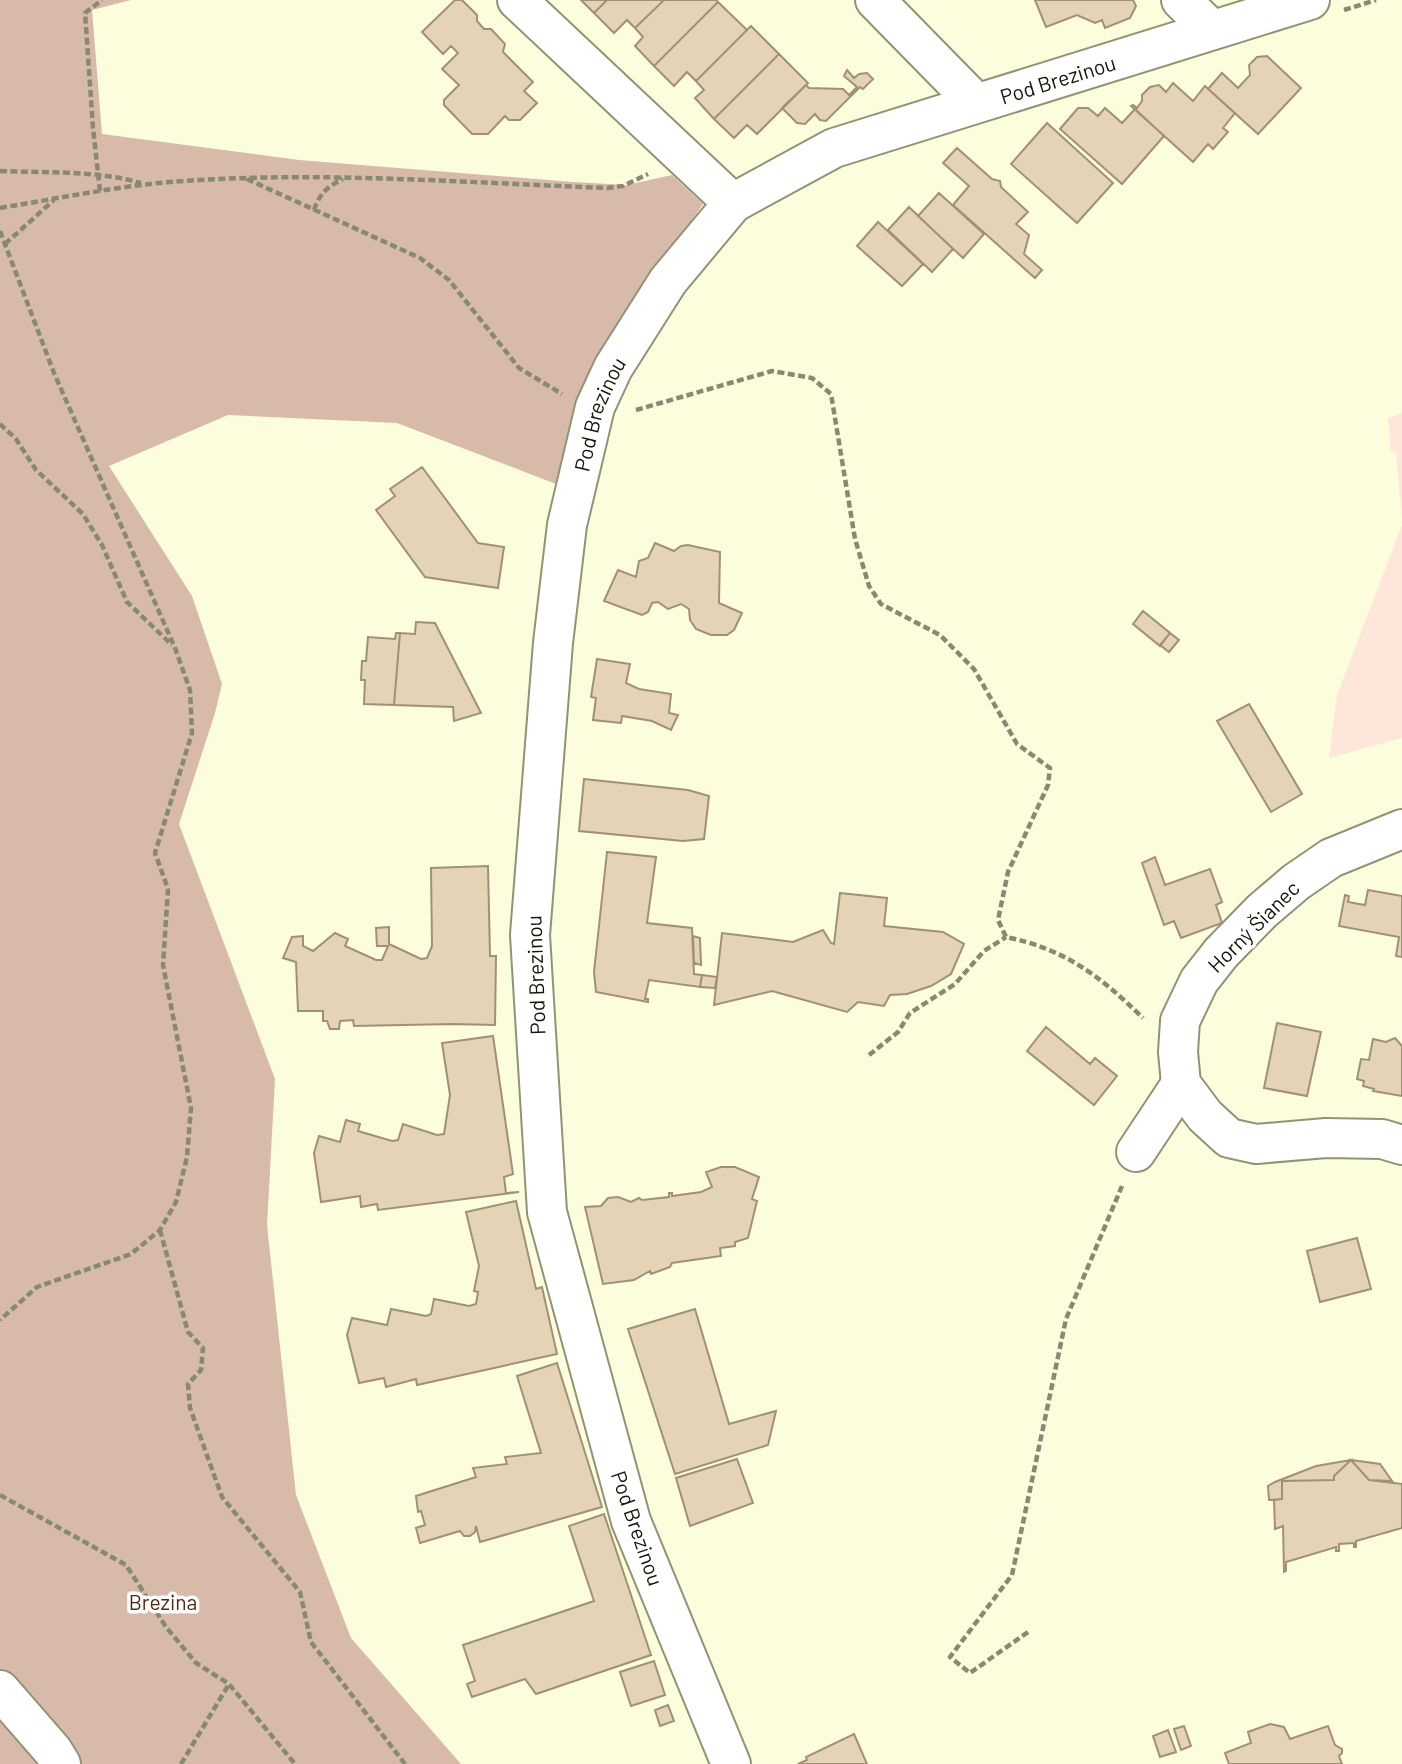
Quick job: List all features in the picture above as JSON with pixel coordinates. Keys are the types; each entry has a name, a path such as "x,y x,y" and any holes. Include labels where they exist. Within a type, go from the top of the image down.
{"street":[{"path":"517,0 733,203"},
{"path":"875,0 976,103"},
{"path":"1181,0 1212,30"},
{"name":"Pod Brezinou","path":"731,1764 631,1521 547,1212 530,935 553,643 581,402 613,368 668,281 733,203 834,148 1310,0"},
{"name":"Horný Šianec","path":"1181,1084 1178,1052 1180,1021 1199,981 1221,953 1262,911 1296,882 1331,858 1402,830"},
{"path":"1136,1153 1181,1084 1205,1116 1229,1138 1256,1144 1326,1138 1382,1139 1402,1145"},
{"path":"0,1690 61,1764"}],"path":[{"path":"100,191 85,13 102,0"},
{"path":"0,208 146,184 201,179 344,178 607,188 623,186 657,168"},
{"path":"0,171 98,174 146,184"},
{"path":"314,210 320,195 328,186 344,178"},
{"path":"247,179 420,258 449,280 519,368 581,402 617,416 772,371 812,378 831,394 855,539 869,586 881,604 940,635 974,669 1017,744 1050,768 1048,785 1008,872 998,920 1006,937"},
{"path":"5,244 55,199"},
{"path":"0,231 54,373 175,648 190,690 192,733 155,853 168,889 163,965 191,1108 187,1157 176,1202 160,1230 131,1254 37,1287 0,1320"},
{"path":"0,424 16,439 36,470 83,514 102,545 127,602 175,648"},
{"path":"869,1055 898,1032 910,1013 955,984 984,951 1006,937 1067,957 1111,987"},
{"path":"1028,1632 970,1673 950,1657 1012,1575 1066,1319 1136,1153"},
{"path":"160,1230 188,1332 203,1348 201,1370 188,1384 190,1408 222,1497 300,1592 311,1642 405,1764"},
{"path":"0,1495 126,1565 166,1627 196,1663 229,1684 295,1764"},
{"path":"181,1764 229,1684"}],"shaded area":[{"path":"1402,413 1402,516 1396,452 1391,451 1388,418"},
{"path":"1402,525 1402,738 1329,758 1337,695"}],"green space":[{"name":"Brezina","path":"0,0 131,0 92,10 102,134 299,160 573,182 627,185 672,175 703,204 611,338 573,414 556,484 397,423 228,415 109,466 192,596 222,684 179,824 275,1079 267,1225 296,1495 351,1638 461,1764 0,1764"}],"building":[{"path":"455,0 462,0 477,15 477,21 484,29 491,29 505,44 503,52 533,82 524,91 537,103 520,120 509,120 505,116 488,134 472,134 444,105 444,100 459,85 442,69 458,53 451,46 443,54 422,32"},
{"path":"581,0 607,0 594,13"},
{"path":"607,0 664,0 635,28 627,20 614,33 594,13"},
{"path":"664,0 718,2 654,66 635,46 643,37 635,28"},
{"path":"1035,0 1133,0 1136,6 1130,18 1105,28 1102,20 1095,23 1077,15 1046,27"},
{"path":"718,2 747,30 696,81 687,72 674,86 654,66"},
{"path":"751,26 779,54 714,119 695,98 704,90 696,81"},
{"path":"779,54 808,83 757,134 747,125 734,138 714,119"},
{"path":"1267,56 1301,88 1258,134 1208,89 1222,73 1238,88 1250,75 1249,65 1257,57"},
{"path":"847,70 854,78 867,73 873,79 863,89 860,87 826,121 820,120 815,114 805,124 797,123 782,108 806,85 809,88 843,89 849,95 857,87 844,76"},
{"path":"1173,83 1193,101 1205,86 1235,113 1223,128 1228,132 1213,149 1208,144 1193,162 1131,106 1137,108 1142,101 1142,95 1150,87 1159,85 1166,92"},
{"path":"1078,108 1088,108 1098,116 1105,108 1122,123 1135,109 1164,136 1122,184 1060,129"},
{"path":"1047,123 1113,183 1077,223 1011,164"},
{"path":"957,148 992,179 1000,181 1001,187 1028,212 1016,224 1029,235 1024,254 1042,270 1035,278 953,205 969,186 943,163"},
{"path":"939,193 984,234 963,258 918,216"},
{"path":"909,207 953,249 932,272 888,230"},
{"path":"878,222 923,264 902,286 857,246"},
{"path":"422,467 478,543 504,547 498,588 425,577 376,510 395,496 390,489"},
{"path":"655,543 674,551 688,545 720,552 719,603 742,613 734,630 727,635 711,635 696,629 690,620 689,609 681,604 668,609 658,602 652,603 648,612 642,615 604,601 618,570 636,577 639,561 648,558"},
{"path":"1143,611 1170,633 1160,646 1133,624"},
{"path":"416,622 435,623 481,713 454,721 453,707 394,705 400,633 415,634"},
{"path":"396,633 400,633 394,705 364,704 365,680 361,680 362,661 366,661 368,637 395,639"},
{"path":"1170,633 1179,640 1169,652 1160,645"},
{"path":"597,659 630,664 626,683 639,689 671,694 669,713 678,715 671,730 652,721 622,716 621,723 593,720 596,698 591,697"},
{"path":"1249,704 1302,794 1271,812 1217,721"},
{"path":"584,779 688,790 709,796 704,839 683,841 579,831"},
{"path":"607,852 656,857 647,923 692,928 694,974 702,975 700,987 649,980 645,999 648,999 648,1002 596,992 594,972"},
{"path":"1155,857 1165,885 1210,869 1222,902 1216,905 1222,923 1181,938 1174,921 1164,925 1142,863"},
{"path":"488,866 490,956 496,956 495,1025 354,1026 353,1020 340,1021 339,1029 330,1029 327,1021 323,1021 323,1011 298,1011 296,962 283,958 292,937 303,936 303,946 313,951 335,933 348,939 345,946 376,960 382,960 388,946 377,946 376,928 389,927 389,944 421,959 427,958 432,946 431,868"},
{"path":"1368,890 1402,896 1402,957 1396,956 1399,937 1339,926 1345,895 1349,896 1348,902 1365,905"},
{"path":"840,893 887,898 884,926 943,932 964,944 951,974 931,986 907,994 890,995 884,1006 858,1002 847,1012 772,991 714,1005 722,933 793,942 823,930 834,944"},
{"path":"693,936 700,938 701,965 694,963"},
{"path":"702,975 717,977 715,988 700,987"},
{"path":"1277,1023 1321,1032 1307,1096 1264,1088"},
{"path":"1046,1027 1090,1064 1095,1058 1117,1076 1094,1105 1027,1051"},
{"path":"493,1036 513,1174 504,1177 506,1193 519,1192 378,1210 377,1204 361,1207 360,1196 321,1202 314,1153 319,1136 340,1142 346,1120 360,1124 358,1131 392,1141 398,1140 403,1124 437,1135 444,1134 450,1095 442,1043"},
{"path":"1395,1038 1402,1046 1402,1096 1373,1091 1374,1089 1363,1086 1364,1081 1357,1079 1361,1059 1369,1060 1373,1039 1386,1042"},
{"path":"721,1167 735,1167 759,1177 752,1199 757,1201 748,1238 735,1242 735,1246 720,1248 721,1256 672,1263 670,1267 651,1274 650,1271 634,1280 603,1284 585,1207 601,1206 608,1198 618,1197 631,1202 639,1198 669,1197 669,1193 672,1193 672,1196 701,1192 712,1187 706,1172"},
{"path":"516,1201 536,1289 542,1287 557,1354 417,1385 416,1379 386,1387 384,1378 359,1383 347,1335 352,1318 387,1325 391,1309 426,1316 431,1314 434,1299 469,1306 476,1304 478,1292 474,1291 479,1266 466,1212"},
{"path":"1357,1238 1371,1289 1320,1302 1307,1251"},
{"path":"695,1309 729,1424 776,1411 768,1445 675,1474 628,1329"},
{"path":"557,1363 602,1507 480,1542 476,1526 475,1532 470,1536 464,1536 460,1531 420,1543 416,1528 425,1525 421,1511 418,1512 416,1496 476,1477 473,1468 507,1464 505,1457 541,1453 517,1376"},
{"path":"737,1459 753,1503 690,1526 676,1478"},
{"path":"1351,1460 1334,1476 1334,1480 1282,1481 1282,1499 1269,1500 1268,1486 1275,1482 1316,1466"},
{"path":"1351,1460 1380,1464 1392,1481 1369,1480"},
{"path":"1351,1460 1369,1480 1402,1484 1402,1528 1356,1541 1356,1547 1354,1543 1339,1544 1339,1551 1336,1551 1336,1547 1286,1562 1284,1572 1283,1526 1275,1529 1274,1500 1282,1499 1282,1481 1334,1480 1334,1476"},
{"path":"604,1514 651,1655 536,1694 525,1679 472,1697 467,1684 475,1681 463,1645 594,1601 569,1526"},
{"path":"654,1661 665,1695 631,1706 620,1672"},
{"path":"668,1705 674,1721 660,1726 655,1710"},
{"path":"1270,1724 1284,1727 1290,1739 1328,1726 1335,1745 1342,1749 1339,1756 1342,1764 1229,1764 1225,1753 1251,1743 1248,1732"},
{"path":"1184,1726 1191,1746 1181,1750 1174,1729"},
{"path":"1168,1730 1176,1752 1160,1757 1153,1736"},
{"path":"854,1734 867,1764 798,1764 807,1760 806,1757"}]}
